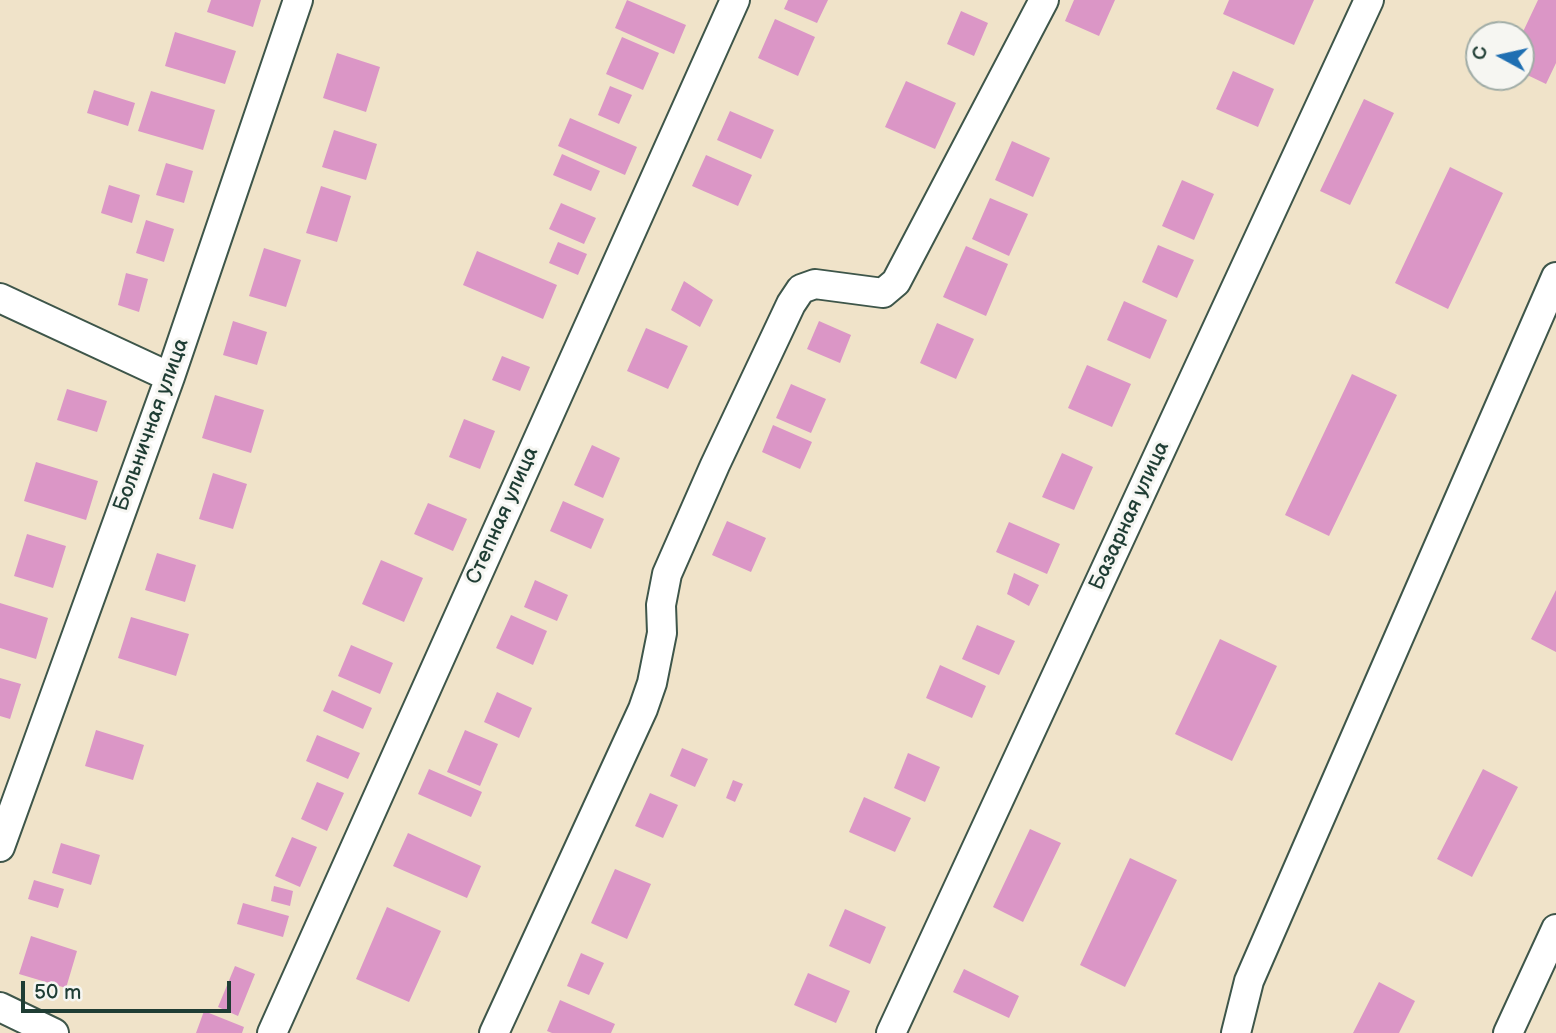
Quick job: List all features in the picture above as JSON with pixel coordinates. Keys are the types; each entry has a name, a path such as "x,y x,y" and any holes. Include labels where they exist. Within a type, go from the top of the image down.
{"street":[{"name":"Больничная улица","path":"0,847 170,377 298,0"},
{"name":"Степная улица","path":"272,1033 735,0"},
{"path":"494,1033 643,709 652,683 662,633 661,605 667,574 790,304 801,289 815,284 883,293 896,282 1044,0"},
{"name":"Базарная улица","path":"891,1033 1369,0"},
{"path":"1236,1033 1250,981 1556,276"},
{"path":"0,298 170,377"},
{"path":"1508,1033 1556,929"},
{"path":"0,1007 54,1033"}],"building":[{"path":"211,0 261,0 253,27 207,12"},
{"path":"627,0 686,25 674,54 615,28"},
{"path":"788,0 828,0 817,23 784,9"},
{"path":"1074,0 1115,0 1099,36 1065,21"},
{"path":"1229,0 1314,0 1294,45 1223,14"},
{"path":"1538,0 1556,0 1556,63 1546,84 1535,79 1535,21 1528,21"},
{"path":"961,11 988,23 974,56 947,44"},
{"path":"775,19 815,37 798,76 758,58"},
{"path":"175,32 236,51 225,84 165,66"},
{"path":"622,37 659,53 643,90 606,74"},
{"path":"337,53 380,67 366,112 323,98"},
{"path":"1233,71 1274,89 1258,127 1216,109"},
{"path":"906,81 956,103 935,149 885,127"},
{"path":"610,86 632,95 619,124 598,115"},
{"path":"94,90 135,103 128,126 87,113"},
{"path":"151,91 215,110 203,150 138,131"},
{"path":"1364,99 1394,113 1350,205 1320,191"},
{"path":"730,111 774,130 761,159 717,140"},
{"path":"570,118 637,147 625,175 558,146"},
{"path":"334,130 377,144 366,180 322,167"},
{"path":"1012,141 1050,158 1033,197 995,180"},
{"path":"562,154 600,171 591,191 553,175"},
{"path":"706,155 752,175 738,206 692,186"},
{"path":"166,163 193,171 184,203 156,195"},
{"path":"1450,167 1503,193 1448,309 1395,283"},
{"path":"1182,180 1214,194 1194,240 1162,226"},
{"path":"109,185 140,195 132,223 101,213"},
{"path":"321,186 351,196 337,242 306,233"},
{"path":"990,198 1028,214 1009,256 972,239"},
{"path":"561,203 596,218 584,244 549,229"},
{"path":"146,220 174,229 164,262 136,253"},
{"path":"558,242 587,254 578,275 549,263"},
{"path":"1158,245 1194,260 1177,298 1142,282"},
{"path":"966,246 1008,264 986,316 943,297"},
{"path":"264,248 301,260 286,307 249,296"},
{"path":"477,251 557,285 543,319 463,285"},
{"path":"126,273 148,279 139,312 118,305"},
{"path":"684,281 713,300 700,327 671,310"},
{"path":"1124,301 1167,320 1150,359 1107,340"},
{"path":"233,321 267,332 257,365 223,355"},
{"path":"819,321 851,335 840,363 807,349"},
{"path":"937,323 974,339 956,379 920,363"},
{"path":"646,328 688,346 668,389 627,371"},
{"path":"502,356 530,367 520,391 492,380"},
{"path":"1087,365 1131,384 1112,427 1068,408"},
{"path":"1352,374 1397,395 1329,536 1285,515"},
{"path":"791,384 826,399 811,433 776,418"},
{"path":"67,389 107,401 97,432 57,420"},
{"path":"215,395 264,410 251,453 202,438"},
{"path":"464,419 495,431 480,469 449,457"},
{"path":"773,425 812,442 800,469 762,452"},
{"path":"592,445 620,458 603,498 574,485"},
{"path":"1062,453 1093,467 1074,510 1042,497"},
{"path":"36,462 98,481 86,520 24,501"},
{"path":"213,473 247,484 233,529 199,519"},
{"path":"563,501 604,519 591,549 550,531"},
{"path":"428,503 467,519 453,551 414,534"},
{"path":"727,521 766,538 751,572 712,555"},
{"path":"1009,522 1060,544 1047,574 996,552"},
{"path":"27,534 66,546 53,588 14,576"},
{"path":"157,553 196,565 185,602 145,590"},
{"path":"381,560 423,578 404,622 362,604"},
{"path":"1014,573 1039,585 1029,606 1007,594"},
{"path":"535,580 568,595 557,621 524,607"},
{"path":"1556,590 1556,652 1531,639"},
{"path":"0,603 48,618 36,659 0,648"},
{"path":"511,615 547,631 533,665 496,648"},
{"path":"131,617 189,634 176,676 118,658"},
{"path":"977,625 1015,641 999,675 962,659"},
{"path":"1220,639 1277,666 1232,761 1175,734"},
{"path":"351,645 393,663 380,694 338,676"},
{"path":"940,665 986,686 972,718 926,698"},
{"path":"0,678 21,684 10,719 0,716"},
{"path":"332,690 372,708 363,729 323,711"},
{"path":"497,692 532,708 519,738 484,722"},
{"path":"96,730 144,745 133,780 85,766"},
{"path":"465,730 498,744 480,786 447,772"},
{"path":"317,735 360,753 348,779 306,761"},
{"path":"682,748 708,759 695,787 670,776"},
{"path":"908,753 940,767 925,802 894,788"},
{"path":"429,769 482,792 471,817 418,794"},
{"path":"1483,769 1518,787 1472,877 1437,859"},
{"path":"733,780 743,784 735,802 726,798"},
{"path":"317,782 344,793 327,831 301,819"},
{"path":"650,793 678,805 663,838 635,826"},
{"path":"864,797 911,818 895,852 849,832"},
{"path":"1030,829 1061,843 1023,922 993,907"},
{"path":"408,833 481,866 467,898 393,866"},
{"path":"292,837 317,847 300,887 275,876"},
{"path":"61,843 100,855 91,885 52,873"},
{"path":"1130,858 1177,880 1125,987 1080,965"},
{"path":"615,869 651,884 627,939 591,923"},
{"path":"34,880 64,889 58,908 28,899"},
{"path":"274,886 293,891 290,906 271,901"},
{"path":"243,903 289,916 283,937 237,924"},
{"path":"387,907 441,931 409,1002 356,979"},
{"path":"845,909 886,927 870,964 829,946"},
{"path":"31,936 77,951 66,988 19,974"},
{"path":"581,953 604,963 589,995 567,986"},
{"path":"235,966 255,974 238,1016 218,1007"},
{"path":"964,969 1019,996 1009,1018 953,992"},
{"path":"808,973 850,991 836,1023 794,1005"},
{"path":"1379,982 1415,1001 1399,1033 1353,1033"},
{"path":"560,1000 615,1024 611,1033 547,1031"},
{"path":"204,1011 244,1027 242,1033 196,1033"}]}
